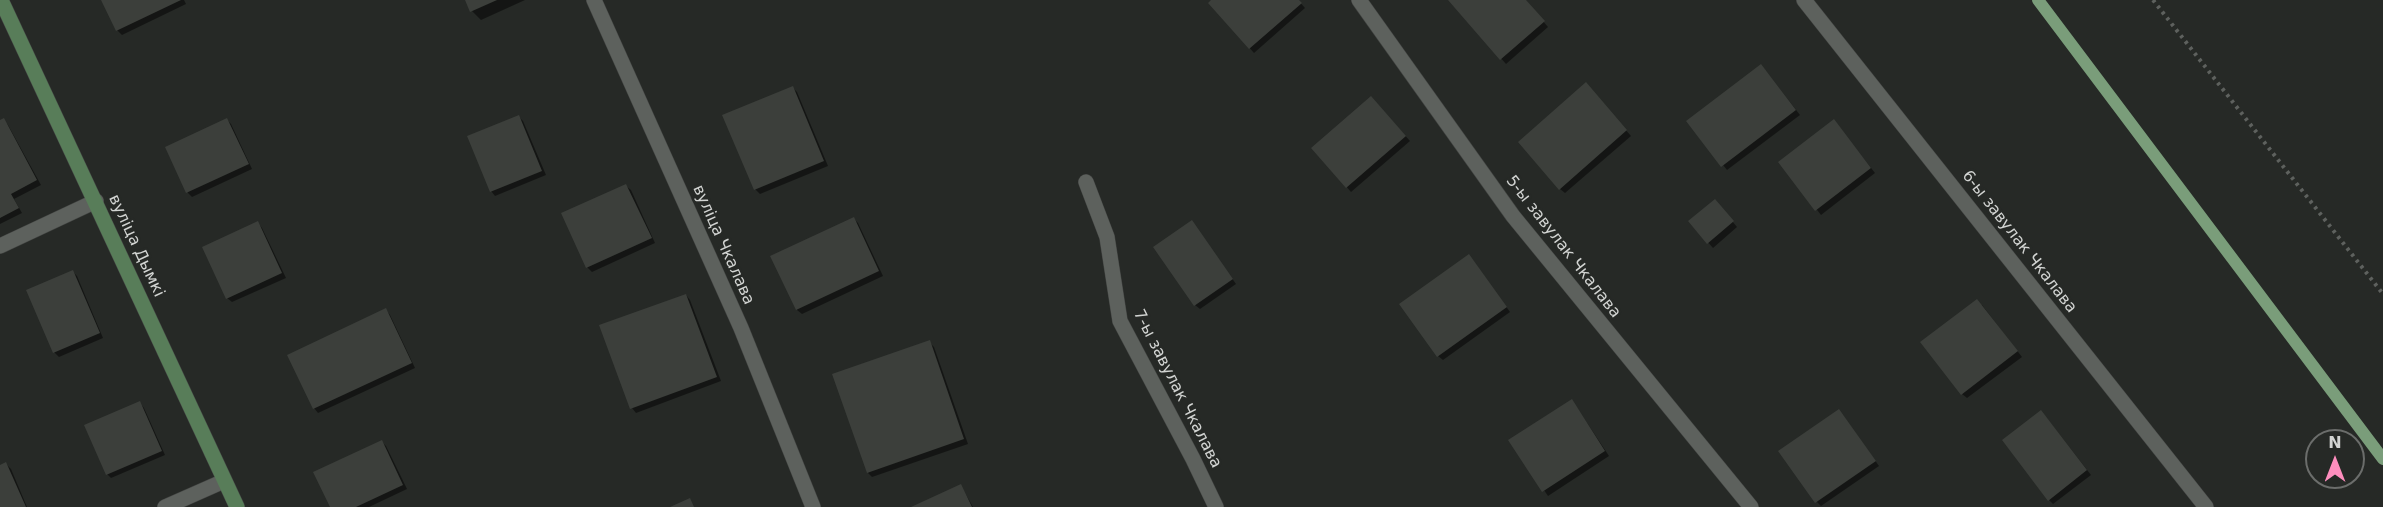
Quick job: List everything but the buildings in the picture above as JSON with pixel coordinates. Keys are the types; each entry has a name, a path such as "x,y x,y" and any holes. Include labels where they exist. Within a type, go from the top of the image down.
{"street":[{"name":"вуліца Дымкі","path":"1,0 237,507"},
{"name":"вуліца Чкалава","path":"594,0 741,328 813,507"},
{"name":"5-ы завулак Чкалава","path":"1359,0 1513,216 1751,507"},
{"name":"6-ы завулак Чкалава","path":"1804,0 2206,507"},
{"name":"7-ы завулак Чкалава","path":"1086,182 1107,237 1120,321 1216,507"},
{"path":"0,246 96,201"},
{"path":"165,507 224,481"}],"path":[{"path":"2153,0 2383,294"}],"waterway":[{"path":"2038,0 2383,459"}]}
